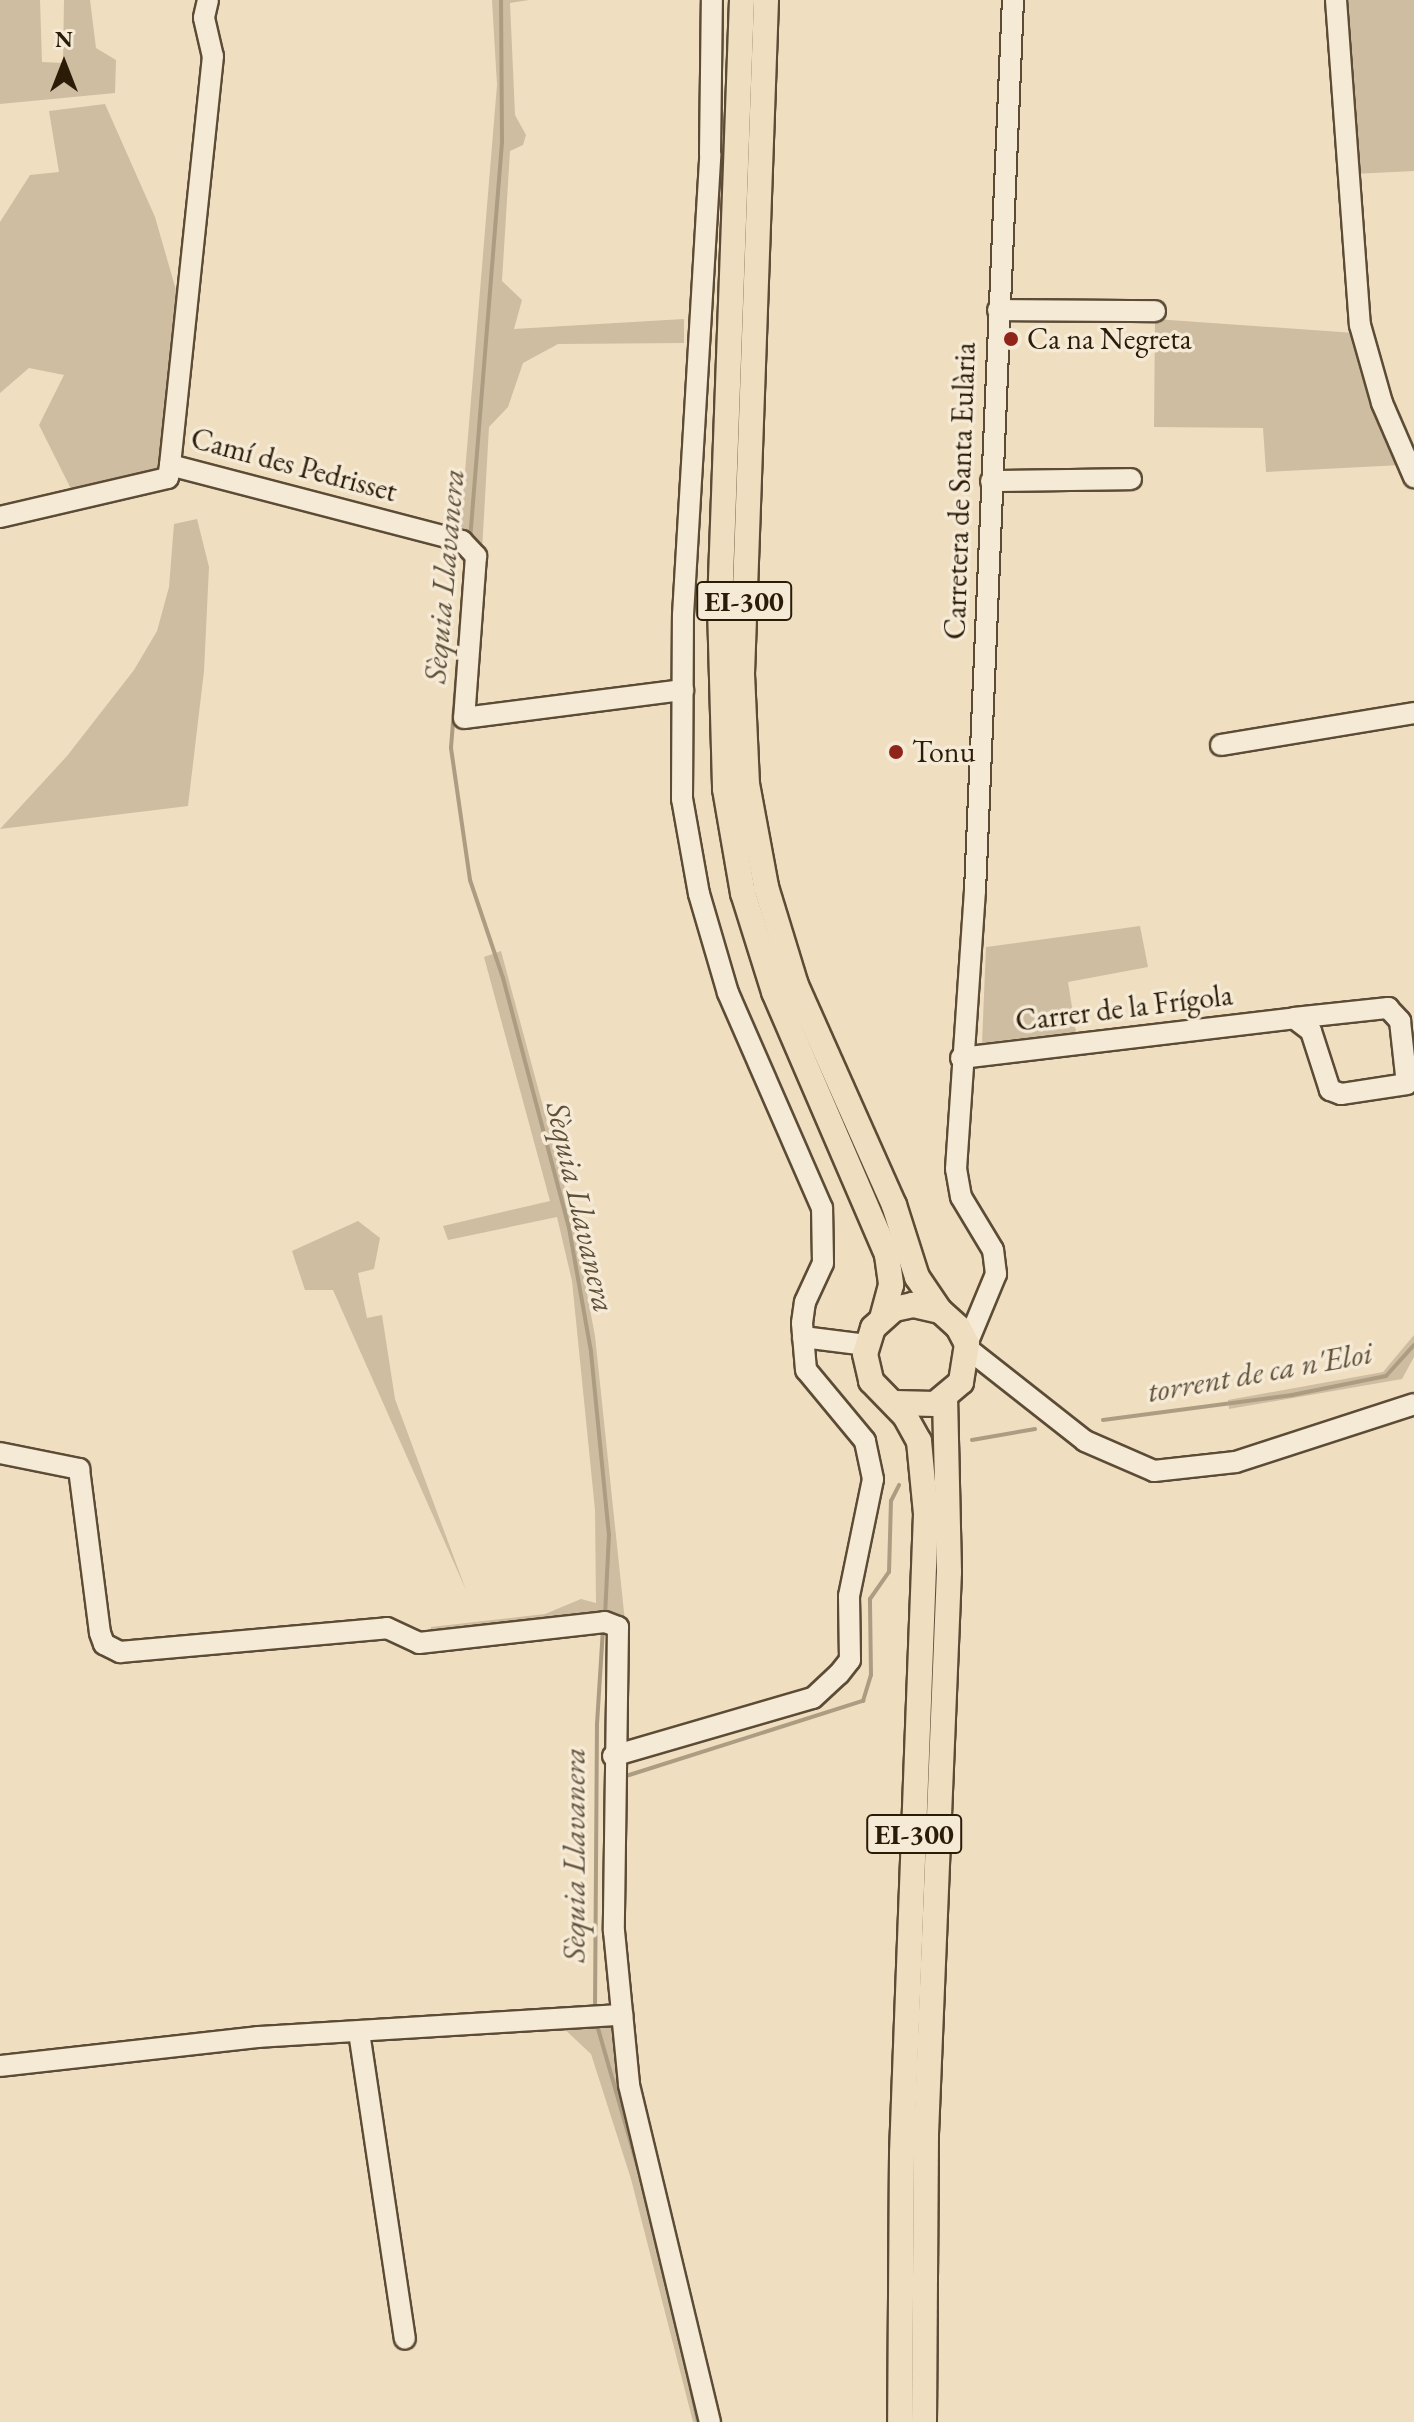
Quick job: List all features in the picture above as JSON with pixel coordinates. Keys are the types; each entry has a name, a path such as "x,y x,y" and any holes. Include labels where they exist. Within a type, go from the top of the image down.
{"main road":[{"name":"EI-300","path":"742,0 720,607 725,789 743,893 766,968 887,1255 891,1285 882,1318 866,1345 871,1381 895,1403 919,1441 927,1534 903,2139 900,2422"},
{"name":"EI-300","path":"766,0 742,674 747,784 766,887 796,985 894,1205 917,1277 967,1346 953,1390 949,1572 926,2134 924,2422"},
{"path":"882,1318 903,1306 944,1313"},
{"path":"895,1403 923,1407 953,1390"}],"street":[{"name":"Camí des Pedrisset","path":"208,0 204,18 213,56 170,465 462,541 476,556 464,718 683,690"},
{"path":"613,1756 813,1698 850,1660 849,1596 857,1540 871,1500 871,1459 847,1414 813,1383 803,1337 805,1302 823,1263 822,1208 745,1037 699,894 682,799 689,481 710,154 712,0"},
{"name":"Carretera de Santa Eulària","path":"967,1346 994,1286 996,1262 958,1183 961,1058 975,891 1013,0"},
{"path":"1336,0 1360,325 1382,403 1414,477"},
{"path":"998,310 1155,311"},
{"path":"0,517 168,478 170,465"},
{"path":"991,481 1131,479"},
{"path":"1221,745 1414,713"},
{"name":"Carrer de la Frígola","path":"961,1058 1294,1018 1388,1008 1400,1021 1407,1084 1341,1094 1330,1090 1311,1031 1294,1018"},
{"path":"944,1313 984,1307"},
{"path":"803,1337 866,1345"},
{"path":"967,1346 1085,1441 1154,1471 1236,1462 1414,1404"},
{"path":"953,1390 1006,1376"},
{"path":"0,1453 79,1469 100,1633 104,1644 120,1652 387,1628 419,1643 605,1622 618,1627 613,1756 614,1931 629,2085 710,2422"},
{"path":"0,2066 258,2037 622,2015"},
{"path":"359,2032 405,2339"}],"shaded area":[{"path":"0,0 40,0 42,62 63,63 64,0 90,0 96,48 116,60 115,93 0,104"},
{"path":"492,0 529,0 510,3 515,115 526,135 523,145 510,151 502,281 522,300 514,329 684,319 684,343 558,344 523,363 508,407 489,427 482,551 460,533 497,85"},
{"path":"1341,0 1414,0 1414,171 1353,174"},
{"path":"105,104 155,217 180,304 164,474 74,495 39,425 64,375 29,368 0,393 0,222 30,175 59,172 49,111"},
{"path":"1155,319 1355,333 1401,465 1266,472 1263,428 1154,427"},
{"path":"197,519 209,567 204,671 188,806 0,829 67,756 134,670 157,631 169,587 174,524"},
{"path":"1140,926 1148,967 1068,982 1076,1032 982,1043 986,947"},
{"path":"501,951 572,1214 595,1336 626,1631 612,1612 431,1636 431,1627 545,1614 581,1599 596,1603 595,1510 572,1281 557,1217 448,1240 443,1226 550,1201 484,957"},
{"path":"358,1221 380,1238 374,1269 358,1273 367,1318 382,1315 395,1399 466,1590 333,1290 305,1290 292,1251"},
{"path":"1414,1335 1414,1357 1402,1379 1229,1409 1228,1400 1383,1372"},
{"path":"617,2021 705,2422 693,2422 631,2179 591,2054 559,2024"}],"waterway":[{"name":"Sèquia Llavanera","path":"470,540 502,141 501,0"},
{"name":"Sèquia Llavanera","path":"466,557 451,748 470,880 503,978 569,1228 591,1352 609,1534 605,1617"},
{"name":"torrent de ca n'Eloi","path":"1103,1420 1292,1395 1386,1376 1414,1345"},
{"name":"torrent de ca n'Eloi","path":"972,1440 1035,1429"},
{"name":"torrent de ca n'Eloi","path":"626,1776 863,1701 871,1675 870,1599 889,1572 891,1501 899,1485"},
{"name":"Sèquia Llavanera","path":"595,2008 597,1724 603,1629"},
{"name":"Sèquia Llavanera","path":"597,2025 642,2182"},
{"name":"Sèquia Llavanera","path":"686,2365 698,2422"}],"place":[{"name":"Ca na Negreta","path":"1011,339"},
{"name":"Tonu","path":"896,752"}]}
